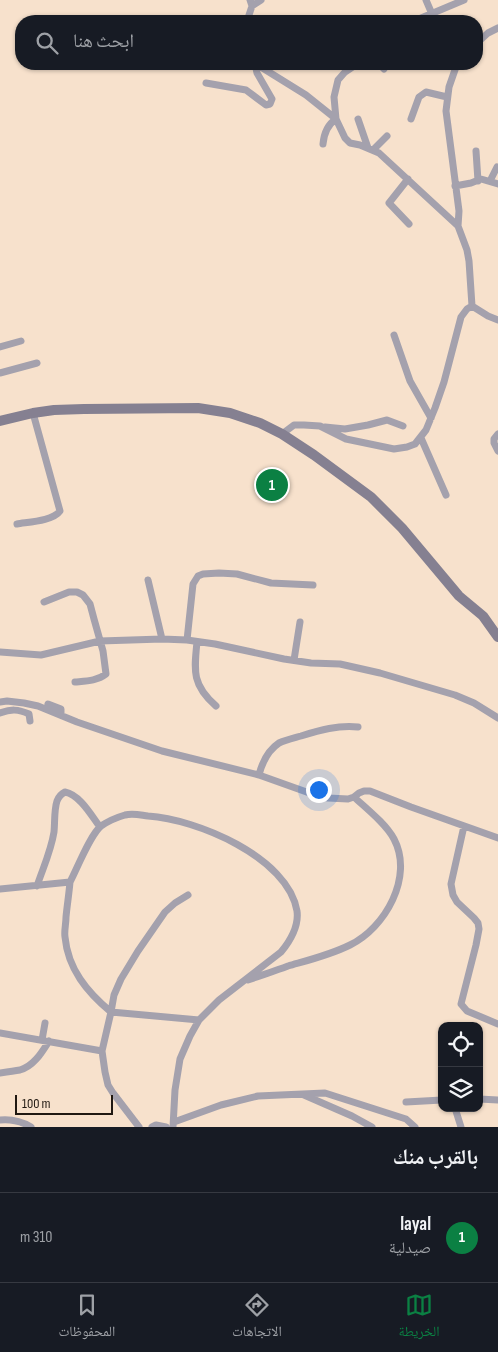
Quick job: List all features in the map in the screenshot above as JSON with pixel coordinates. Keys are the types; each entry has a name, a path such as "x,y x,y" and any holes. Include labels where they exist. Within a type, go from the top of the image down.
{"main road":[{"path":"0,421 33,413 84,409 198,408 230,413 260,423 282,434 314,455 371,497 402,528 459,596 483,616 498,637"}],"street":[{"path":"251,3 260,0"},
{"path":"426,0 432,14 448,3 464,0"},
{"path":"483,37 498,28"},
{"path":"206,83 246,90 266,105 270,104 272,99 257,70"},
{"path":"271,70 336,119"},
{"path":"348,70 338,80 334,97 336,119 345,138 350,143 379,153 458,226"},
{"path":"455,70 448,87 446,111 459,211 458,226 469,261 472,306"},
{"path":"411,119 419,97 426,92 447,97"},
{"path":"323,144 325,131 330,123 336,119"},
{"path":"358,120 371,149"},
{"path":"371,149 387,136"},
{"path":"476,151 478,181"},
{"path":"455,186 481,179 494,183 497,166"},
{"path":"408,179 389,203 409,224"},
{"path":"472,306 498,320"},
{"path":"320,426 346,439 394,449 407,448 415,444 426,430 431,418 444,382 461,317 472,306"},
{"path":"394,335 410,381 431,418"},
{"path":"0,347 21,341"},
{"path":"0,373 37,363"},
{"path":"17,524 53,518 60,511 33,413"},
{"path":"282,434 294,425 345,429 386,420 403,426"},
{"path":"498,434 494,439 498,452"},
{"path":"421,438 446,495"},
{"path":"187,640 194,584 198,576 203,574 237,574 271,583 313,585"},
{"path":"148,580 162,639"},
{"path":"44,602 70,592 77,592 83,594 90,604 103,652 106,674 94,680 75,682"},
{"path":"294,660 300,622"},
{"path":"0,652 41,654 100,642 162,639 187,640 311,663 340,664 380,673 454,695 474,703 498,718"},
{"path":"197,642 198,684 216,706"},
{"path":"0,702 7,701 38,706 162,751 259,776 315,795 348,799 358,793 370,791 498,838"},
{"path":"48,704 61,709 61,715"},
{"path":"0,713 14,709 29,714 30,721"},
{"path":"259,776 266,756 279,743 331,728 358,726"},
{"path":"37,886 50,851 57,800 62,793 72,794 100,827"},
{"path":"246,981 312,960 351,945 363,938 385,914 396,891 399,878 399,853 395,840 389,831 379,819 354,797"},
{"path":"200,1020 111,1012 97,1001 74,970 64,935 70,882 100,827 124,815 160,816 210,831 231,840 267,865 278,876 288,889 297,911 296,923 288,944 246,981 220,1000 200,1020 190,1036 180,1059 175,1090 174,1125 221,1105 258,1096 325,1093 406,1119 415,1127"},
{"path":"464,826 451,884 453,895 457,902 474,918 478,924 478,929 476,945 461,1004 462,1008 467,1011 498,1024"},
{"path":"0,889 70,882"},
{"path":"139,1127 108,1085 102,1051 114,995 121,979 165,912 188,895"},
{"path":"0,1073 29,1066 42,1053 45,1041 45,1023"},
{"path":"0,1033 102,1051"},
{"path":"302,1095 352,1116 372,1127"},
{"path":"483,1099 498,1100"},
{"path":"406,1102 438,1100"},
{"path":"456,1112 461,1127"},
{"path":"0,1120 10,1119 31,1127"},
{"path":"152,1127 156,1125 166,1127"}],"place":[{"name":"layal","path":"272,485"}]}
